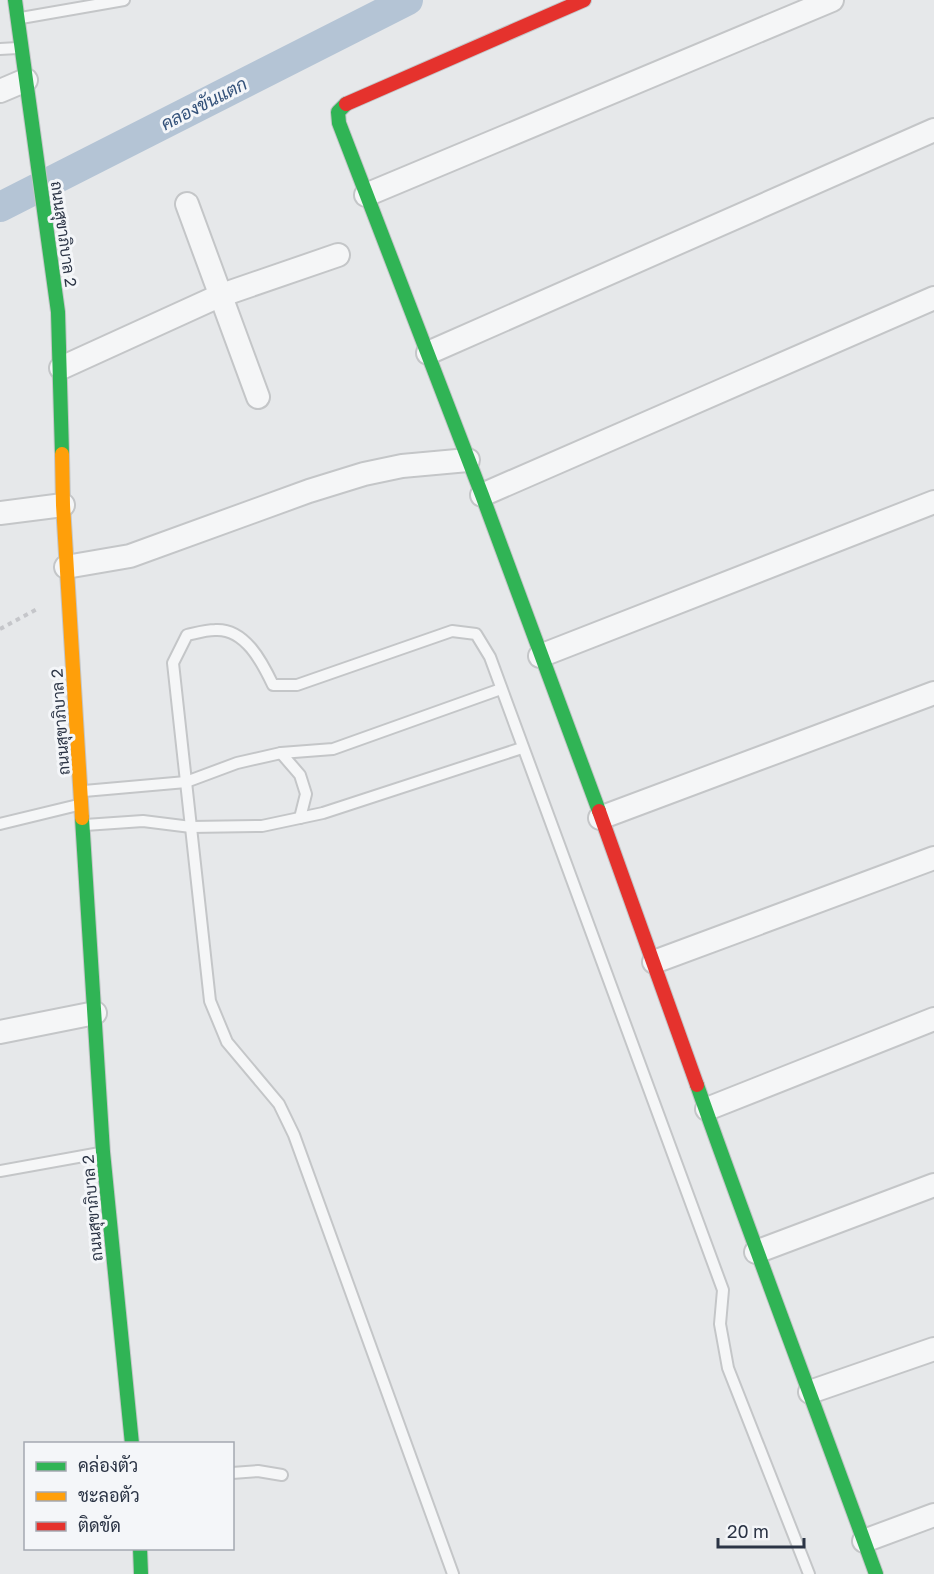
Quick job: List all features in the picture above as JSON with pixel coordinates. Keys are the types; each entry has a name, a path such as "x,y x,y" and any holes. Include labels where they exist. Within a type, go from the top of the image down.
{"street":[{"name":"ถนนสุขาภิบาล 2","path":"15,0 53,278 61,368 66,567 103,1152 132,1442"},
{"path":"584,0 347,102 338,112 339,123 482,495 654,962 756,1252 876,1574"},
{"path":"366,195 832,0"},
{"path":"0,92 26,80"},
{"path":"428,353 934,130"},
{"path":"187,204 258,397"},
{"path":"61,368 219,296 338,255"},
{"path":"482,495 934,298"},
{"path":"66,567 130,556 309,491 364,474 402,466 468,460"},
{"path":"540,656 934,502"},
{"path":"0,513 63,505"},
{"path":"600,818 934,693"},
{"path":"654,962 934,858"},
{"path":"0,1032 95,1013"},
{"path":"706,1109 934,1019"},
{"path":"756,1252 934,1185"},
{"path":"810,1392 934,1349"},
{"path":"864,1541 934,1515"},
{"path":"140,1550 141,1574"}],"lane":[{"path":"18,18 124,0"},
{"path":"0,49 22,47"},
{"path":"453,1574 294,1135 279,1104 227,1042 210,1001 173,663 187,635 217,629 243,638 264,666 273,686 297,685 452,631 476,634 490,657 723,1290 720,1324 728,1368 808,1574"},
{"path":"0,824 81,798 186,782 237,763 281,753 333,749 501,689"},
{"path":"83,825 143,821 191,827 262,826 323,813 522,748"},
{"path":"281,753 300,775 306,794 300,818"},
{"path":"0,1171 103,1152"},
{"path":"234,1473 258,1471 282,1475"}],"path":[{"path":"0,629 68,592"}],"waterway":[{"name":"คลองขันแตก","path":"0,207 408,0"}],"traffic: fast":[{"path":"15,0 58,312 62,454"},
{"path":"346,104 338,112 339,123 482,495 599,811"},
{"path":"82,818 103,1152 132,1442"},
{"path":"697,1085 876,1574"},
{"path":"140,1550 141,1574"}],"traffic: slow":[{"path":"62,454 82,818"}],"traffic: jam":[{"path":"346,104 584,0"},
{"path":"599,811 697,1085"}]}
